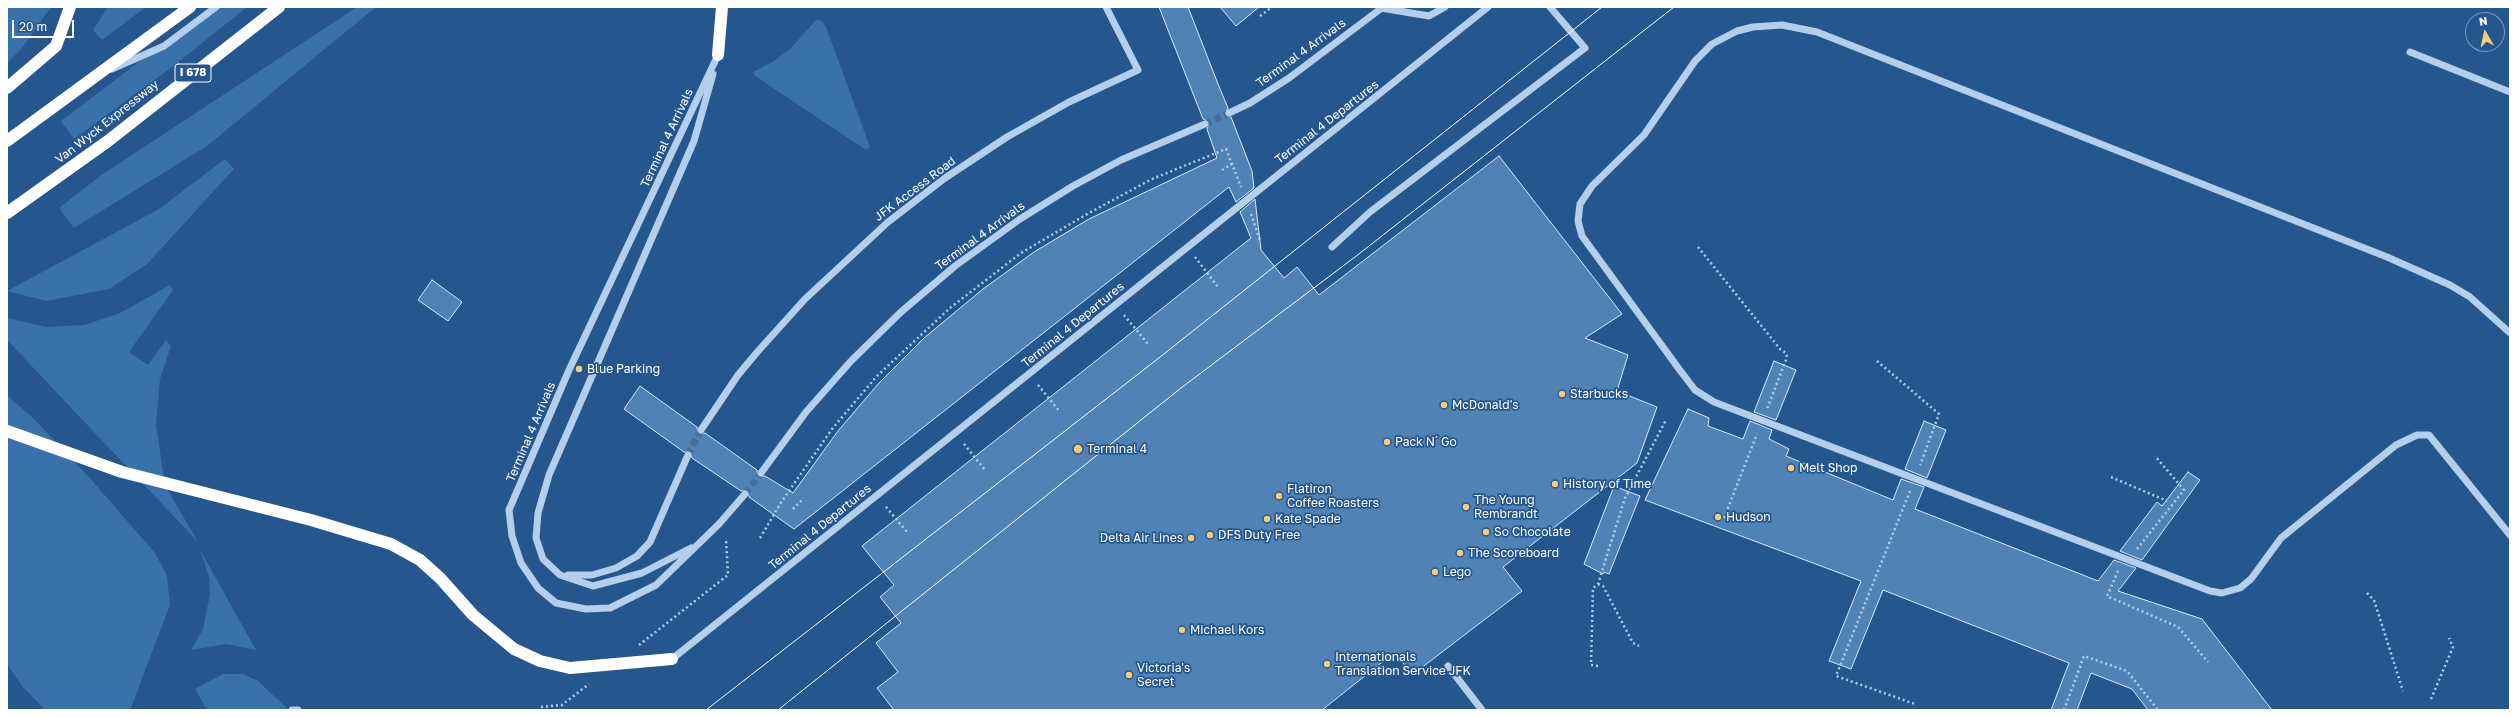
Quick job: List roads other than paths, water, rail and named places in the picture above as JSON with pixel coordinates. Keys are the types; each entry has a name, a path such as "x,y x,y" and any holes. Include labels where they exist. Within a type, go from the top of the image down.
{"highway":[{"path":"7,88 56,46 70,7"},
{"path":"7,141 190,7"},
{"name":"Van Wyck Expressway","path":"7,213 108,141 278,7"},
{"path":"718,55 722,7"},
{"path":"7,430 122,472 311,520 391,544 420,560 440,578 473,615 509,645 540,661 570,668 672,659"}],"street":[{"path":"96,76 164,46 216,7"},
{"name":"JFK Access Road","path":"701,430 733,382 758,350 810,294 888,222 945,178 1007,137 1076,99 1138,70 1106,7"},
{"path":"1382,8 1429,16 1445,7"},
{"name":"Terminal 4 Departures","path":"672,659 1488,7"},
{"path":"1332,247 1370,212 1585,48 1550,7"},
{"name":"Terminal 4 Arrivals","path":"1229,113 1250,103 1289,78 1382,8"},
{"path":"2510,333 2470,297 2450,285 2387,257 1817,32 1782,25 1753,27 1732,34 1712,44 1695,61 1644,135 1592,186 1580,204 1578,221 1582,236 1695,390 1714,402 2210,592 2222,593 2240,588 2251,579 2281,538 2396,445 2417,435 2429,435 2510,535"},
{"path":"2410,52 2510,92"},
{"path":"696,545 642,573 593,586 560,575 543,559 536,538 538,513 549,475 694,141 718,55"},
{"name":"Terminal 4 Arrivals","path":"718,55 569,370 509,510 512,536 521,563 538,588 556,603 586,609 610,608 656,585 745,494"},
{"name":"Terminal 4 Arrivals","path":"761,473 806,412 856,356 901,312 956,266 1020,219 1073,186 1121,160 1205,124"},
{"path":"560,575 592,575 616,568 637,556 650,542 688,454"},
{"path":"1448,666 1482,710"},
{"path":"292,710 298,710"}],"tunnel":[{"path":"1205,124 1229,113"},
{"path":"688,455 701,430"},
{"path":"745,494 761,473"}],"tram line":[{"path":"706,710 1155,361 1602,7"},
{"path":"778,710 1181,388 1355,257 1674,7"}],"place":[{"name":"Blue Parking","path":"579,369"},
{"name":"Starbucks","path":"1562,394"},
{"name":"McDonald's","path":"1444,405"},
{"name":"Pack N´ Go","path":"1387,442"},
{"name":"Terminal 4","path":"1078,449"},
{"name":"Melt Shop","path":"1791,468"},
{"name":"History of Time","path":"1555,484"},
{"name":"Flatiron Coffee Roasters","path":"1279,496"},
{"name":"The Young Rembrandt","path":"1466,507"},
{"name":"Hudson","path":"1718,517"},
{"name":"Kate Spade","path":"1267,519"},
{"name":"So Chocolate","path":"1486,532"},
{"name":"DFS Duty Free","path":"1210,535"},
{"name":"Delta Air Lines","path":"1191,538"},
{"name":"The Scoreboard","path":"1460,553"},
{"name":"Lego","path":"1435,572"},
{"name":"Michael Kors","path":"1182,630"},
{"name":"Internationals Translation Service JFK","path":"1327,664"},
{"name":"Victoria's Secret","path":"1129,675"}]}
